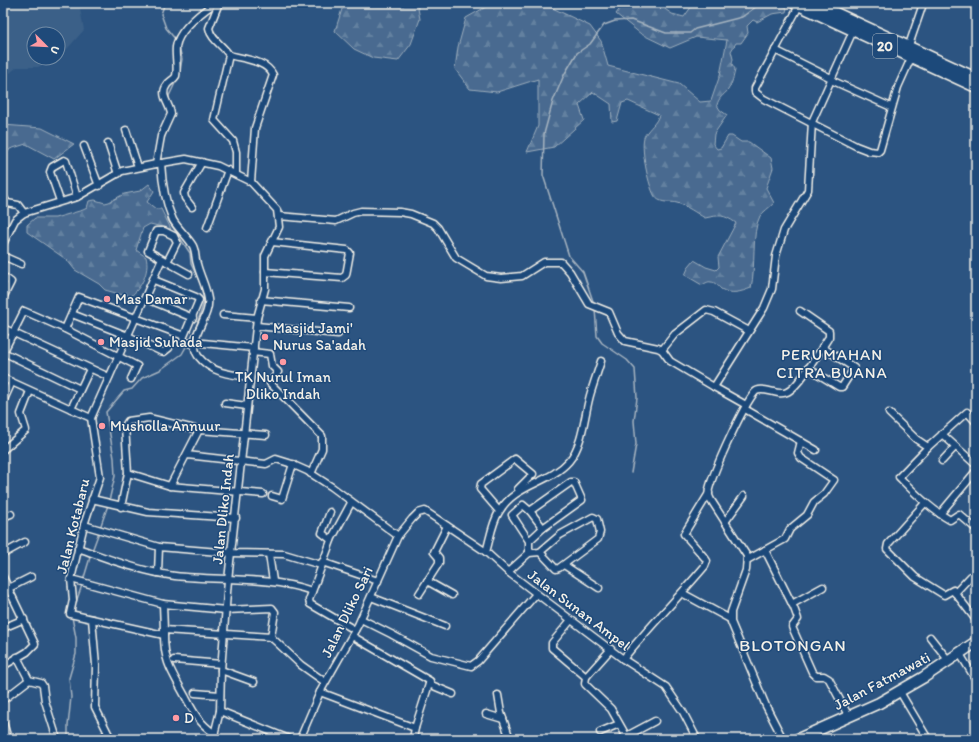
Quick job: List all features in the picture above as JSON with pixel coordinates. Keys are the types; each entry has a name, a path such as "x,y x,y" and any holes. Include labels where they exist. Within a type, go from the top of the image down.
{"main road":[{"name":"20","path":"814,3 908,48 976,78"},
{"name":"20","path":"798,4 853,31 976,87"},
{"name":"Jalan Fatmawati","path":"798,739 814,736 900,692 960,654 976,642"}],"street":[{"path":"188,342 208,306 208,299 203,278 197,265 194,248 173,220 159,164 161,136 171,114 164,92 167,84 175,78 177,74 176,47 178,40 197,16 215,3"},
{"path":"219,3 209,28 213,38 222,45 229,55 257,62 267,68 273,75 255,128 252,182"},
{"path":"908,48 922,7 919,3"},
{"path":"798,4 755,92 764,99 812,122 856,146 877,152 882,147 891,108 898,87 912,58"},
{"path":"714,387 748,331 764,308 770,293 776,256 784,230 808,190 812,122 853,31"},
{"path":"775,50 891,108"},
{"path":"229,55 214,120 233,141 236,152 236,174"},
{"path":"126,130 138,167"},
{"path":"108,143 118,174"},
{"path":"84,146 99,186"},
{"path":"3,244 15,220 24,213 77,197 118,174 138,167 180,159 202,162 228,170 252,182 275,206 279,216 336,221 353,213 362,211 400,212 411,214 433,223 438,228 456,258 486,276 501,278 517,277 527,274 544,262 562,262 574,278 588,303 609,312 618,333 625,341 662,350 670,362 714,387 816,450"},
{"path":"60,201 50,172 52,167 64,160 66,161 77,197"},
{"path":"192,207 184,193 202,162"},
{"path":"207,228 228,170"},
{"path":"3,196 5,205 18,205 24,213"},
{"name":"Jalan Dliko Indah","path":"214,736 220,711 221,667 228,580 257,318 260,300 264,289 265,256 279,230 279,216"},
{"path":"3,378 91,418 145,298 165,260 177,242 176,238 170,234 164,231 156,231 148,251 165,260 189,274"},
{"path":"265,272 342,278 346,275 350,253 347,250 272,242"},
{"path":"3,256 21,264"},
{"path":"3,276 11,282 3,298"},
{"path":"154,280 198,298 200,301 187,333 188,342 197,355 217,371 250,378"},
{"path":"65,329 78,297 136,318 188,342"},
{"path":"145,298 193,318"},
{"path":"260,300 349,308"},
{"path":"662,350 675,334 706,310 714,312 748,331"},
{"path":"80,389 3,352 12,332 26,311 137,366 131,379"},
{"path":"623,659 651,624 682,593 705,566 707,561 684,534 709,493 720,462 746,407 755,392 758,390 773,393 786,393 797,383 829,337 828,331 800,311"},
{"path":"72,314 128,336 160,351 164,352 169,348"},
{"path":"223,315 257,318"},
{"path":"257,326 338,334"},
{"path":"3,328 109,377"},
{"path":"203,343 270,354 272,366 278,372 270,383 322,436 322,449 312,474"},
{"path":"808,368 839,387 842,387 854,368 822,347"},
{"path":"498,509 521,490 551,476 560,470 573,456 583,427 590,392 601,361"},
{"path":"71,409 90,369"},
{"path":"3,402 12,382"},
{"path":"3,450 26,430 21,414 30,391"},
{"path":"225,403 247,406"},
{"path":"976,422 967,412 928,446 899,477 925,503 940,514 950,520 959,514 976,529"},
{"path":"890,413 916,439 928,446"},
{"name":"Jalan Kotabaru","path":"91,418 100,474 84,525 71,579 73,600 72,615 164,633 224,634 271,637"},
{"path":"121,507 128,473 125,426 128,421 149,418 199,430 266,435"},
{"path":"170,486 199,430"},
{"path":"942,434 976,464"},
{"path":"747,560 785,538 790,529 807,515 814,502 824,494 834,480 801,458 798,452 801,441"},
{"path":"942,462 955,447"},
{"path":"187,455 268,464 276,459 293,464 332,487 351,503 398,536"},
{"path":"486,552 498,509 532,475 529,470 516,459 512,459 480,486 480,489 498,509"},
{"path":"272,496 282,499 293,464"},
{"path":"940,514 976,471"},
{"path":"128,473 170,486 263,494"},
{"path":"529,541 543,528 582,500 574,482 571,482 530,511"},
{"path":"709,493 711,500 746,553 746,570 730,618 733,631 783,739"},
{"path":"725,522 744,496"},
{"path":"92,499 107,504 162,514 236,518"},
{"path":"351,503 331,540 321,564 309,600 310,604 429,680 413,739"},
{"path":"925,503 888,544 887,549 915,577 944,595 952,590 976,620"},
{"path":"529,553 529,541 512,517 523,505 530,511 543,528"},
{"name":"Jalan Dliko Sari","path":"300,739 325,682 361,619 398,536 418,513 425,511 430,513"},
{"path":"330,512 322,533 331,540"},
{"name":"Jalan Sunan Ampel","path":"430,513 486,552 536,594 623,659 666,686 683,712 697,739"},
{"path":"3,517 11,514"},
{"path":"508,572 529,553 540,552 560,535 586,519 595,517 600,532 599,537 564,564 556,569 540,552"},
{"path":"84,525 159,547 231,553 284,554 378,581"},
{"path":"419,594 439,561 434,552 447,526"},
{"path":"3,554 25,542"},
{"path":"158,573 159,547"},
{"path":"78,548 158,573 228,580 273,581 312,591"},
{"path":"765,550 798,619 792,627 812,672 816,676 824,676 829,679 849,717"},
{"path":"269,554 273,581"},
{"path":"564,564 599,588"},
{"path":"955,593 971,576"},
{"path":"6,589 31,577"},
{"path":"3,578 6,589 24,619 35,644 27,652 3,666"},
{"path":"71,579 164,604 226,610 272,608 275,612 271,637 301,665 325,682"},
{"path":"427,581 452,595"},
{"path":"792,604 823,587"},
{"path":"682,593 730,618"},
{"path":"361,619 392,634 431,656 471,666 478,662 536,594"},
{"path":"371,597 445,626"},
{"path":"164,604 164,647 170,672 196,718 214,736"},
{"path":"3,628 24,619"},
{"path":"92,619 96,665 95,707 110,736 98,739"},
{"path":"571,620 552,643 552,646 586,677"},
{"path":"930,637 949,661"},
{"path":"610,649 586,677 585,684 607,704 619,724 625,738 655,721"},
{"path":"960,654 976,680"},
{"path":"17,657 29,680 41,683 44,686 45,701 57,739"},
{"path":"174,660 221,667 254,682"},
{"path":"3,700 29,680"},
{"path":"429,684 453,694"},
{"path":"320,692 415,728"},
{"path":"900,692 928,739"},
{"path":"195,693 220,695"},
{"path":"498,696 503,719 510,739"},
{"path":"220,711 289,739"},
{"path":"486,714 503,719"},
{"path":"3,722 8,739"},
{"path":"600,732 619,724"}],"shaded area":[{"path":"3,3 79,3 84,30 66,50 66,26 26,26 26,66 40,66 17,67 10,73 3,71"}],"green space":[{"path":"344,3 417,3 420,19 411,44 398,61 373,58 354,49 335,31"},
{"path":"493,3 542,3 590,26 601,41 608,66 679,84 700,102 711,101 720,75 727,40 696,37 670,48 641,34 616,14 624,3 656,3 672,14 684,17 694,3 744,3 747,5 749,3 779,3 787,8 786,12 772,14 757,22 753,20 747,26 748,33 741,43 736,43 731,51 733,59 732,64 735,69 732,83 728,90 720,98 717,105 720,110 727,115 714,134 713,144 717,149 721,148 728,136 732,136 741,142 749,142 771,158 773,168 766,188 774,203 760,216 757,223 751,288 740,292 728,292 721,289 714,283 709,282 702,285 685,275 689,266 694,260 706,267 716,270 719,267 718,257 736,223 721,216 705,218 681,204 661,201 656,198 650,186 644,157 643,140 659,115 628,101 622,103 617,121 612,122 611,104 593,92 579,105 584,120 554,147 527,152 538,126 538,79 497,92 470,89 455,69 458,47 466,18"},
{"path":"3,125 42,128 74,144 54,159 26,144 10,149 3,159"},
{"path":"149,184 154,191 147,202 156,209 161,209 171,229 150,224 143,228 136,250 146,257 146,274 138,289 130,297 105,290 99,284 75,270 67,260 27,232 27,225 35,218 55,218 83,210 87,208 89,201 95,200 105,203 109,202 124,194 140,191"}],"waterway":[{"path":"165,3 161,14 166,28 176,40"},
{"path":"594,304 583,272 569,256 543,175 544,134 553,101 564,75 577,53 590,44 604,25 615,21 631,20 666,33 690,33 695,29 742,17 761,3"},
{"path":"179,47 182,59 179,76"},
{"path":"170,103 169,96 177,79"},
{"path":"162,145 167,130"},
{"path":"166,208 168,220 190,253 191,264 201,285 204,301 196,328 189,341"},
{"path":"595,309 597,336 602,343 627,360 635,369 637,398 634,421 636,444 631,473"},
{"path":"109,501 115,476 114,458 106,412 124,391 132,389 142,378 160,370 182,354 187,345"},
{"path":"100,528 108,505"},
{"path":"92,551 99,532"},
{"path":"83,581 91,554"},
{"path":"74,608 82,585"},
{"path":"68,739 71,697 69,678 76,654 76,638 72,617"}],"place":[{"name":"Mas Damar","path":"107,299"},
{"name":"Masjid Jami' Nurus Sa'adah","path":"265,337"},
{"name":"Masjid Suhada","path":"101,342"},
{"name":"TK Nurul Iman Dliko Indah","path":"283,362"},
{"name":"Musholla Annuur","path":"102,426"},
{"name":"D","path":"176,718"}],"district":[{"name":"PERUMAHAN CITRA BUANA","path":"832,363"},
{"name":"BLOTONGAN","path":"793,645"}]}
